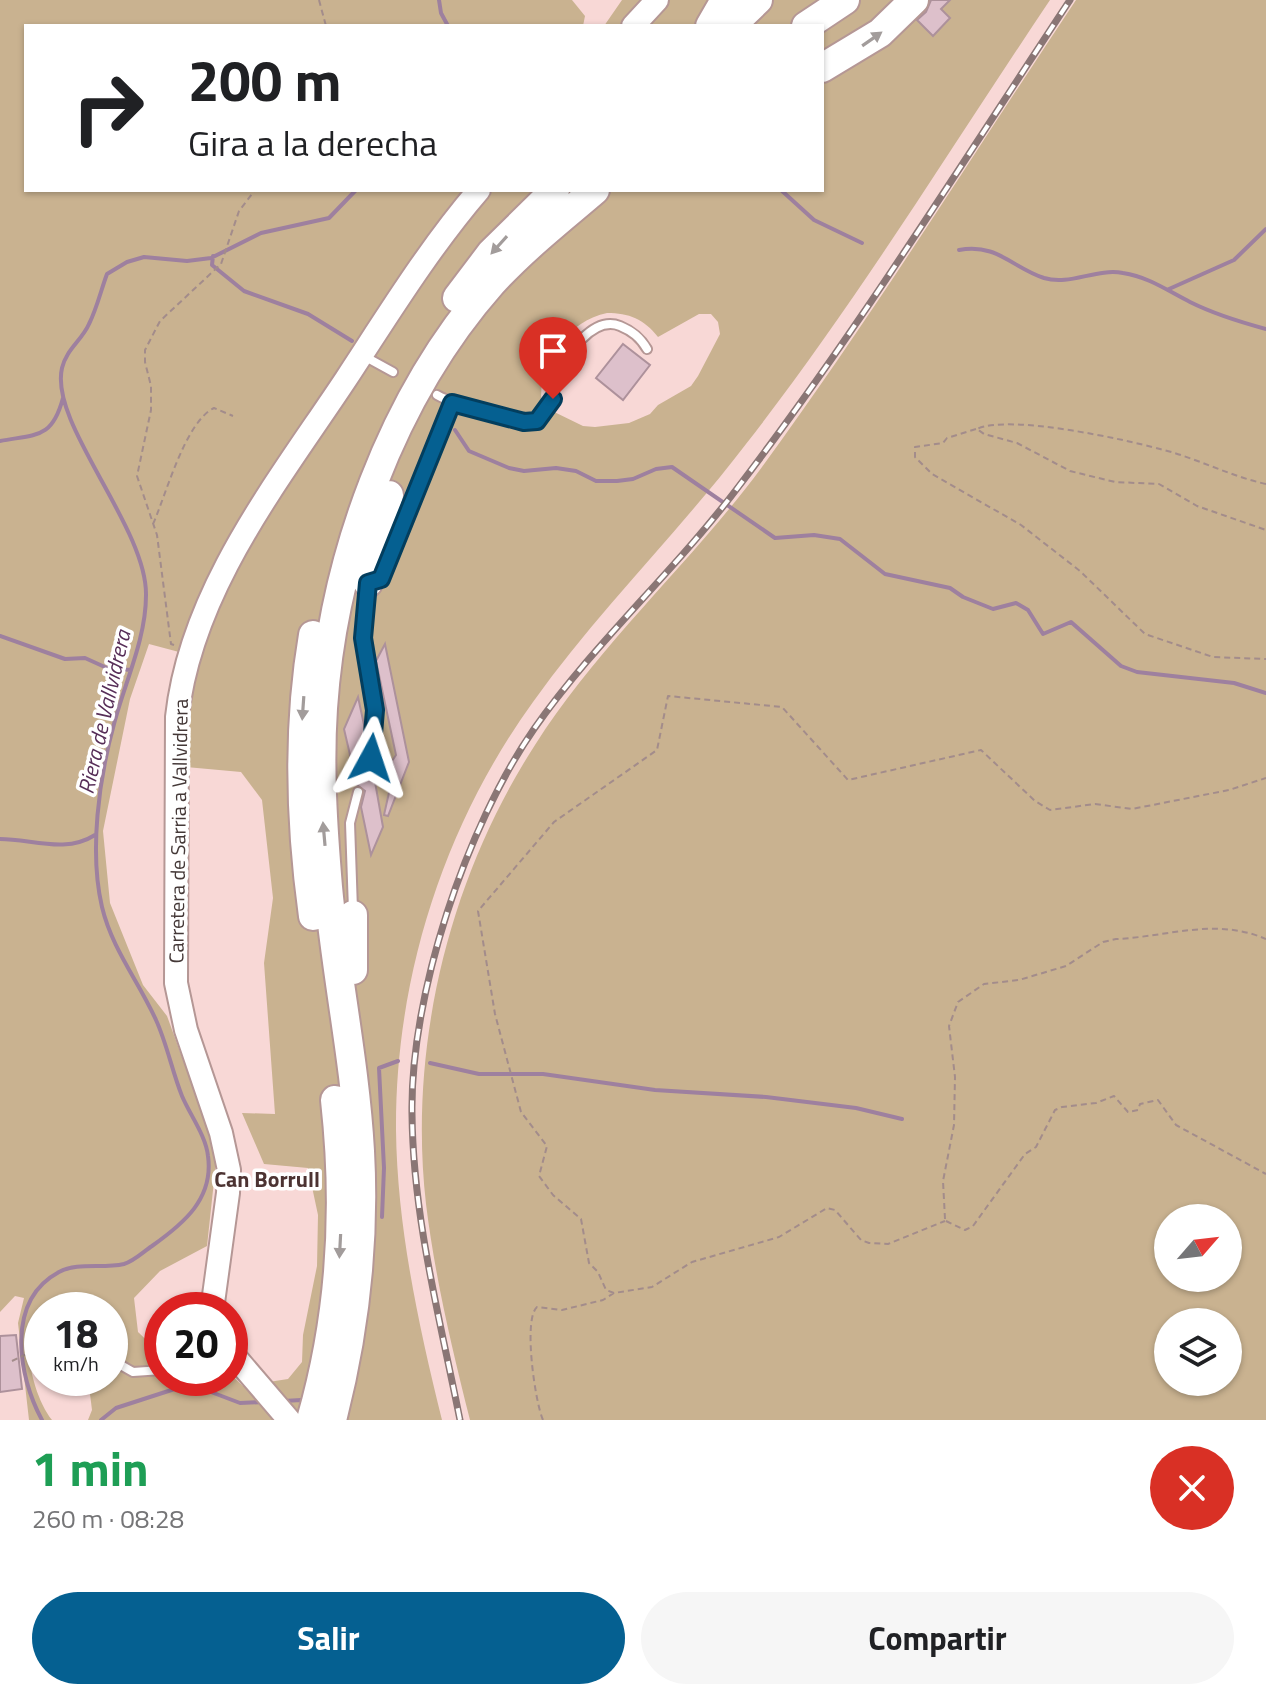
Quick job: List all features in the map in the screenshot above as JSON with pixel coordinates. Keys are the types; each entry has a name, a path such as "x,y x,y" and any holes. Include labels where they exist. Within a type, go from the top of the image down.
{"highway":[{"path":"711,24 725,0"},
{"path":"733,24 758,0"},
{"path":"809,24 845,0"},
{"path":"824,67 880,33 914,0"},
{"path":"332,1420 338,1352 337,1288 342,1197 329,1039 303,838 301,730 312,637 336,536 358,475 387,412 458,296 491,253 553,192"},
{"path":"368,583 372,552 417,408 428,393 459,325 520,254 594,192"},
{"path":"311,1420 338,1352 360,1262 362,1204 360,1148 321,801 328,656 358,531 393,440 428,393"},
{"path":"349,1051 353,915"}],"main road":[{"path":"635,24 657,0"},
{"name":"Carretera de Sarria a Vallvidrera","path":"214,1292 229,1170 221,1133 179,1006 176,968 177,717 189,654 242,537 444,233 477,192"},
{"path":"248,1373 286,1416"}],"lane":[{"path":"428,393 452,403 524,422 537,421 553,399 565,363 590,332 601,325 615,324 641,338 647,349"},
{"path":"362,355 393,372"},
{"path":"371,758 375,710 363,638 368,583 381,579 452,403"},
{"path":"353,915 350,823 358,792"}],"path":[{"path":"319,0 325,24"},
{"path":"189,654 171,644 160,546 137,476 151,410 145,350 160,321 221,264 239,211 253,192"},
{"path":"153,525 184,447 205,412 214,408 233,416"},
{"path":"1266,484 1237,478 1209,465 1143,445 1008,423 947,438 943,443 915,447 915,457 932,474 988,504 1056,552 1145,634 1213,657 1266,659"},
{"path":"977,429 984,434 1017,443 1070,471 1115,482 1159,484 1197,506 1266,530"},
{"path":"614,1293 606,1290 598,1272 589,1263 581,1219 553,1195 539,1176 547,1146 521,1112 495,1014 478,911 554,822 657,750 668,696 782,707 848,780 981,750 1035,801 1050,810 1095,804 1132,809 1229,790 1266,778"},
{"path":"945,1221 943,1181 954,1125 955,1077 949,1026 958,1002 984,984 1019,980 1066,966 1103,942 1116,939 1201,927 1238,930 1266,939"},
{"path":"543,1420 538,1406 529,1333 532,1311 537,1307 555,1310 581,1307 614,1293 652,1287 692,1262 769,1241 827,1208 835,1210 861,1240 869,1243 888,1244 945,1221 965,1230 973,1226 1025,1154 1036,1147 1055,1110 1062,1107 1096,1103 1114,1096 1128,1112 1138,1110 1144,1102 1158,1100 1176,1125 1266,1174"},
{"path":"12,1361 24,1356"}],"shaded area":[{"path":"0,0 572,0 585,16 583,24 24,24 24,192 824,192 824,24 605,24 622,0 1050,0 864,281 787,391 720,477 584,636 533,702 474,799 450,851 415,960 404,1016 396,1130 405,1240 442,1420 88,1420 92,1410 90,1396 128,1396 128,1292 24,1292 24,1298 15,1296 0,1312","holes":["607,313 636,318 658,337 699,314 711,314 718,322 720,334 691,386 658,405 650,414 629,423 583,426 542,406 541,390 549,360 567,335 579,325","149,644 179,652 194,665 186,767 241,772 262,800 273,898 264,963 275,1114 242,1113 264,1164 308,1168 318,1215 317,1266 303,1335 302,1362 288,1379 248,1385 248,1396 144,1396 144,1338 138,1332 134,1298 160,1271 207,1246 217,1153 167,1016 143,985 110,903 103,831 130,699"]},
{"path":"1076,0 1266,0 1266,1420 470,1420 434,1259 422,1144 423,1084 430,1024 458,907 479,851 505,796 535,745 588,672 735,502 883,294"},
{"path":"24,1298 24,1376 18,1323"},
{"path":"26,1396 39,1396 52,1420 29,1420"}],"building":[{"path":"931,0 950,0 941,9 950,18 933,36 917,20 926,12"},
{"path":"623,344 650,365 623,400 596,378"},
{"path":"385,644 409,762 388,816 384,815 394,770 392,761 396,755 376,661"},
{"path":"358,697 366,734 364,760 372,765 383,827 371,855 361,807 365,791 357,785 344,729"},
{"path":"16,1335 22,1389 0,1392 0,1336"}],"waterway":[{"name":"Riera de Vallvidrera","path":"439,0 447,24"},
{"name":"Riera de Vallvidrera","path":"42,1420 27,1382 23,1361 21,1340 30,1301 42,1285 66,1269 124,1264 138,1256 175,1229 194,1209 201,1198 209,1171 204,1141 182,1096 160,1029 112,937 98,886 96,839 100,791 114,724 143,628 146,595 142,568 131,539 70,418 62,391 62,368 89,324 107,274 127,262 144,257 187,261 211,258 261,233 329,218 354,192"},
{"path":"783,192 814,220 862,243"},
{"path":"1169,289 1234,260 1266,229"},
{"path":"959,250 994,253 1032,273 1054,280 1113,272 1132,275 1208,310 1266,329"},
{"path":"213,256 212,265 244,291 308,314 352,341"},
{"path":"0,441 33,435 48,428 63,398"},
{"path":"455,430 469,451 524,471 556,468 576,471 596,481 617,481 672,467 775,538 814,535 840,539 885,574 950,588 993,609 1016,603 1028,610 1043,634 1071,622 1121,666 1137,672 1234,683 1266,693"},
{"path":"0,636 65,659 85,658 107,668 131,670"},
{"path":"0,839 60,845 84,841 95,835"},
{"path":"382,1217 384,1168 379,1068 398,1061"},
{"path":"430,1063 479,1074 543,1074 655,1090 766,1097 856,1108 902,1119"},
{"name":"Riera de Vallvidrera","path":"101,1420 116,1408 190,1384 240,1403 263,1402"},
{"name":"Riera de Vallvidrera","path":"284,1401 307,1402"}],"railway":[{"path":"460,1420 422,1230 412,1114 414,1067 432,966 465,863 486,814 509,769 558,697 689,548 783,427 909,246 1070,0"}],"district":[{"name":"Can Borrull","path":"267,1179"}],"route":[{"path":"371,758 375,710 363,638 368,583 381,579 452,403 524,422 537,421 546,413 553,399"}]}
